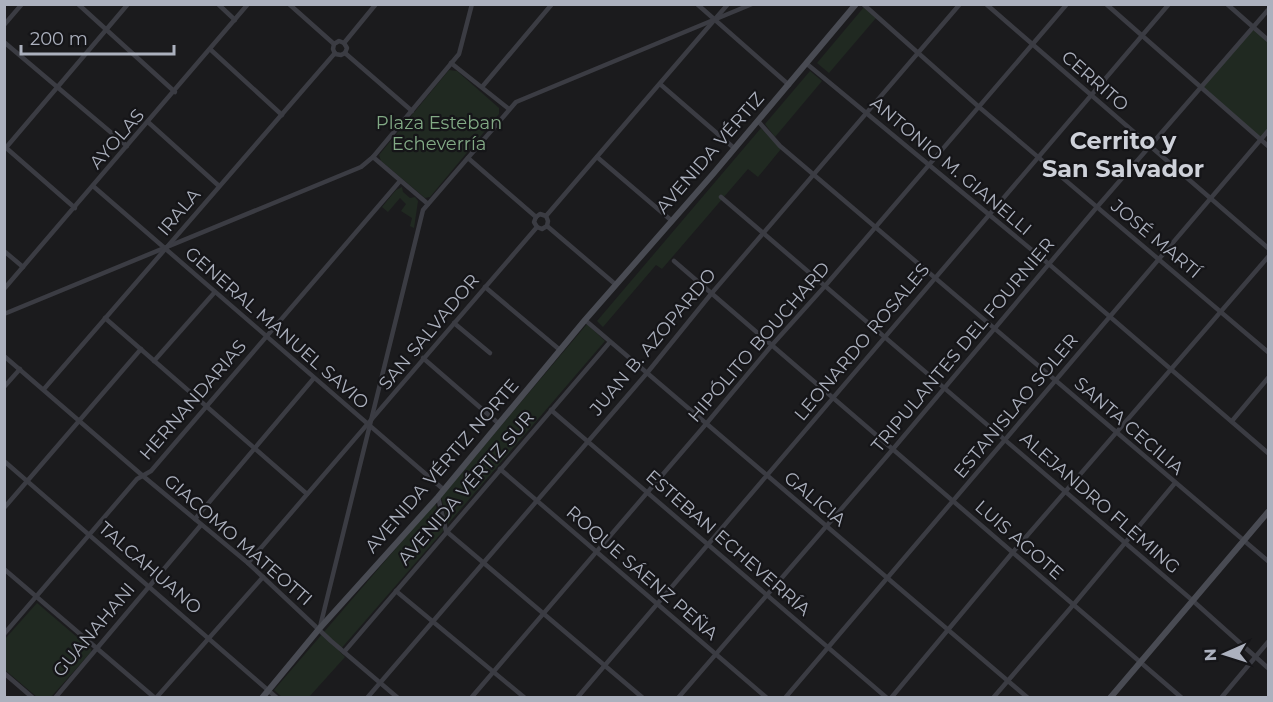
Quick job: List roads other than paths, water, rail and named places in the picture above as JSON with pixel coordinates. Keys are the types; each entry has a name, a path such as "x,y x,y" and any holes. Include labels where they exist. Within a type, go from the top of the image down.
{"street":[{"path":"4,25 22,4"},
{"path":"78,4 175,92"},
{"path":"75,208 5,148 128,4"},
{"path":"218,4 235,20"},
{"name":"AYOLAS","path":"4,289 211,50 248,4"},
{"path":"289,4 334,44"},
{"path":"344,43 376,4"},
{"path":"4,314 165,250 361,167 373,157 452,63 461,49 472,4"},
{"path":"482,87 552,4"},
{"path":"697,4 789,85"},
{"path":"546,216 728,4"},
{"path":"262,698 319,629 420,216 428,204 518,101 752,4"},
{"name":"AVENIDA VÉRTIZ","path":"585,320 789,85 856,4"},
{"name":"JOSÉ MARTÍ","path":"863,4 1038,158 1269,352"},
{"name":"JUAN B. AZOPARDO","path":"368,698 960,4"},
{"name":"CERRITO","path":"986,4 1269,248"},
{"name":"HIPÓLITO BOUCHARD","path":"471,698 771,345 825,286 1066,4"},
{"path":"1106,4 1269,146"},
{"name":"LEONARDO ROSALES","path":"577,698 1169,4"},
{"path":"1227,4 1269,40"},
{"name":"TRIPULANTES DEL FOURNIER","path":"678,698 945,389 1096,207 1269,10"},
{"path":"334,44 339,41 344,43 347,49 345,53"},
{"path":"4,42 127,146"},
{"path":"334,44 335,53 341,55 345,53"},
{"path":"211,50 282,115"},
{"name":"IRALA","path":"44,389 335,53"},
{"path":"345,53 412,111"},
{"path":"452,63 509,109"},
{"name":"ANTONIO M. GIANELLI","path":"807,64 1050,265 1269,453"},
{"path":"660,84 734,148"},
{"name":"SANTA CECILIA","path":"758,120 780,146 1269,561"},
{"path":"148,122 219,186"},
{"name":"ESTANISLAO SOLER","path":"784,698 1269,131"},
{"path":"373,157 428,204"},
{"path":"597,157 672,221"},
{"path":"468,158 536,217"},
{"name":"HERNANDARIAS","path":"4,634 137,479 150,471 207,407 400,181"},
{"name":"GENERAL MANUEL SAVIO","path":"93,186 443,489"},
{"name":"ALEJANDRO FLEMING","path":"721,197 1269,668"},
{"path":"546,216 541,214 534,222 542,229 547,226"},
{"path":"546,216 547,226"},
{"path":"547,226 615,284"},
{"name":"SAN SALVADOR","path":"248,563 537,227"},
{"path":"4,251 23,267"},
{"path":"889,698 1269,257"},
{"name":"LUIS AGOTE","path":"674,261 1182,698"},
{"path":"485,287 560,350"},
{"path":"154,361 214,292"},
{"path":"105,318 307,494"},
{"name":"GALICIA","path":"585,320 1028,698"},
{"name":"AVENIDA VÉRTIZ NORTE","path":"319,629 438,496 585,320"},
{"path":"454,323 490,353"},
{"name":"AVENIDA VÉRTIZ SUR","path":"344,652 610,342"},
{"path":"4,508 141,350"},
{"name":"GIACOMO MATEOTTI","path":"4,356 248,563 344,652 398,698"},
{"path":"423,358 498,423"},
{"path":"4,387 20,369"},
{"path":"195,519 314,378"},
{"path":"1232,422 1269,378"},
{"name":"ESTEBAN ECHEVERRÍA","path":"552,410 889,698"},
{"name":"TALCAHUANO","path":"4,461 277,698"},
{"name":"ROQUE SÁENZ PEÑA","path":"500,469 767,698"},
{"path":"993,698 1175,483"},
{"path":"438,496 447,531 643,698"},
{"path":"1110,698 1269,512"},
{"name":"GUANAHANI","path":"55,698 201,525"},
{"path":"4,569 155,698 263,578"},
{"path":"396,591 525,698"},
{"path":"1221,698 1269,642"},
{"path":"4,673 33,698"}],"district":[{"name":"Cerrito y San Salvador","path":"1123,154"}],"park label":[{"name":"Plaza Esteban Echeverría","path":"439,133"}]}
